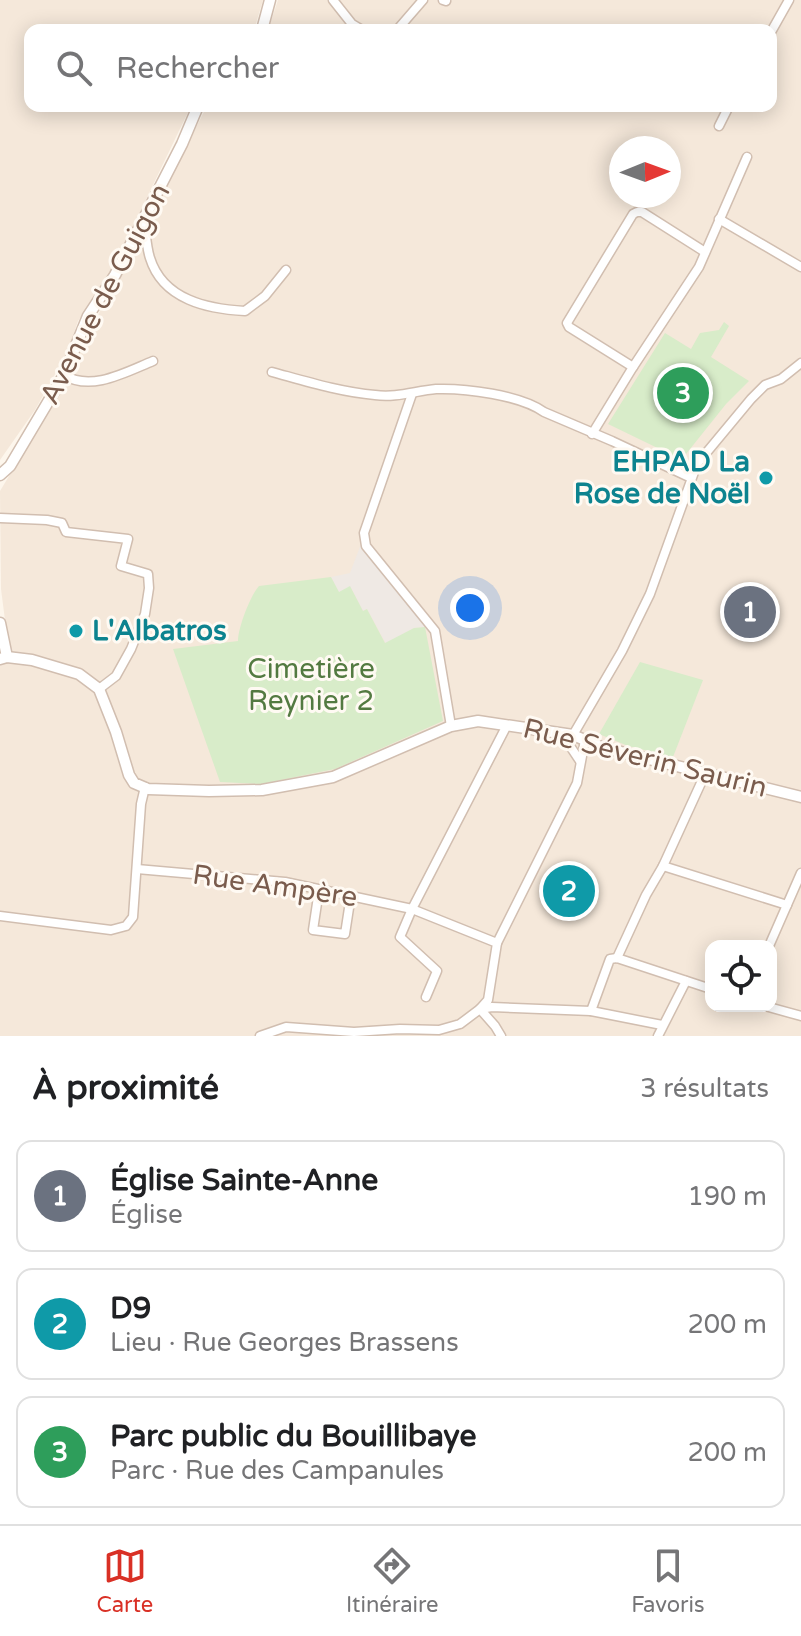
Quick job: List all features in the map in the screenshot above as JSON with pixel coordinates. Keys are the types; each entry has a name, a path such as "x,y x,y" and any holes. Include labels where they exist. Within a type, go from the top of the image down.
{"street":[{"path":"264,24 270,0"},
{"path":"333,0 352,24"},
{"path":"402,24 423,0"},
{"path":"776,24 789,0"},
{"name":"Avenue de Guigon","path":"0,480 64,375 88,316 115,275 195,112"},
{"path":"719,126 726,112"},
{"path":"592,434 699,267 747,157"},
{"path":"633,367 567,323 633,214 642,212 705,252"},
{"path":"144,219 150,258 156,272 183,299 245,311 265,296 286,270"},
{"path":"719,219 801,267"},
{"path":"64,375 83,383 95,382 153,361"},
{"path":"781,379 801,363"},
{"path":"272,372 374,395 395,396 439,389 495,395 538,408 691,478"},
{"path":"580,761 568,734 622,651 650,594 697,464 765,385 801,373"},
{"path":"412,394 364,533 366,546 435,631 451,726"},
{"path":"0,518 47,520 62,523 66,532 128,539 121,566 148,574 145,614 116,676 99,689"},
{"path":"0,623 3,658 32,660 79,674 99,689 129,775 134,783 145,787 141,804 133,917 126,926 111,930 0,916"},
{"name":"Rue Séverin Saurin","path":"145,787 262,790 333,777 451,726 478,721 568,734 601,747 801,797"},
{"path":"426,997 437,971 400,937 507,725"},
{"path":"260,1036 286,1027 354,1032 439,1030 460,1024 480,1009 488,1000 497,943 577,783 585,740"},
{"path":"617,958 706,772"},
{"path":"663,866 787,905"},
{"name":"Rue Ampère","path":"137,869 285,882 351,895 412,909 497,943"},
{"path":"772,940 801,873"},
{"path":"319,890 313,930 345,934 351,895"},
{"path":"591,1011 610,959 617,958 705,987"},
{"path":"658,1036 686,981"},
{"path":"480,1009 591,1011 662,1025"},
{"path":"480,1009 501,1036"},
{"path":"777,1009 801,1016"}],"shaded area":[{"path":"0,0 263,0 256,24 24,24 24,112 188,112 110,274 78,321 68,351 35,410 0,460"},
{"path":"278,0 801,0 801,1036 0,1036 0,659 10,659 1,589 0,491 59,393 204,112 777,112 777,24 270,24"},
{"path":"361,544 425,627 414,628 386,644 367,609 363,611 351,588 339,594 331,577 350,573"}],"green space":[{"path":"724,322 729,326 711,357 749,381 686,454 674,456 608,424 665,333 691,349 700,333 719,330"},
{"name":"Cimetière Reynier 2","path":"331,577 339,592 350,586 363,611 367,609 385,643 414,628 425,627 443,721 335,769 261,784 220,782 173,649 238,641 245,612 259,586"},
{"path":"640,662 703,680 673,757 628,746 599,734"}],"place":[{"name":"Parc public du Bouillibaye","path":"683,393"},
{"name":"EHPAD La Rose de Noël","path":"766,478"},
{"name":"Église Sainte-Anne","path":"750,612"},
{"name":"L'Albatros","path":"76,631"},
{"name":"D9","path":"569,891"}]}
